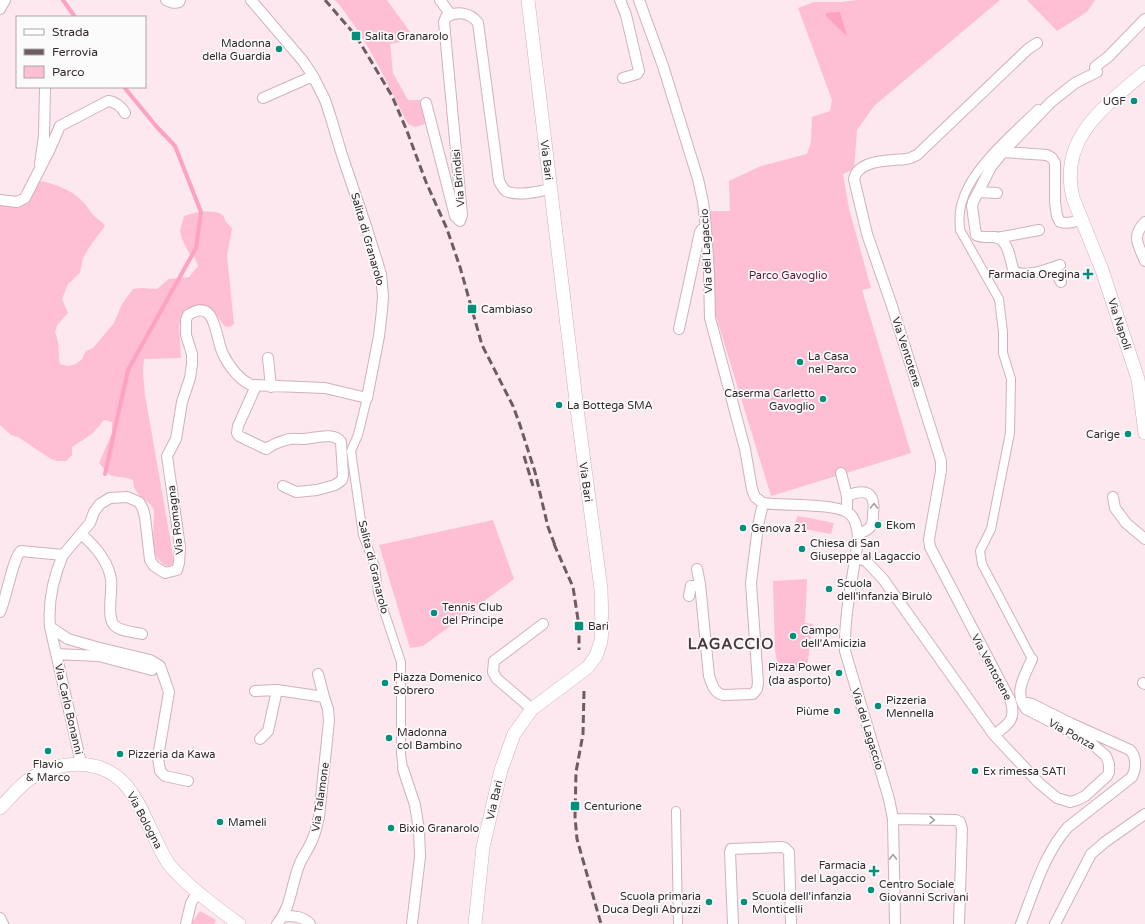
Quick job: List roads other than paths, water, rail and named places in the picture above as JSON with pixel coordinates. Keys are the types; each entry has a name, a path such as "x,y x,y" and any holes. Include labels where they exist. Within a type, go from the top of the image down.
{"street":[{"path":"0,9 5,0"},
{"path":"166,0 172,3 179,2 180,0"},
{"name":"Salita di Granarolo","path":"251,0 296,52 313,76 330,115 366,226 383,286 379,336 367,398 358,435 351,451 364,534 376,566 378,593 401,662 401,754 403,769 415,805 419,830 420,857 412,924"},
{"path":"440,0 451,14 456,13 468,15 474,18 478,23 499,181 501,186 507,192 526,194 551,189"},
{"name":"Via Bari","path":"475,924 483,847 501,770 514,734 532,709 588,667 596,656 599,648 602,627 601,589 577,409 528,0"},
{"path":"620,0 626,15 639,71 637,74 623,78"},
{"name":"Via del Lagaccio","path":"639,0 661,60 691,152 703,202 706,228 710,318 744,449 753,493 757,500 763,503"},
{"name":"Via Brindisi","path":"426,103 455,216 460,221 462,215 444,22 446,17 451,14"},
{"path":"1039,230 997,238 976,235 972,206 978,192 991,167 1002,152 1051,102 1075,83 1096,70 1145,19"},
{"name":"Via Ventotene","path":"994,735 1012,719 1013,708 930,547 929,539 941,472 941,461 899,328 867,234 854,179 858,172 873,163 889,159 907,159 917,155 1028,49 1037,43"},
{"path":"1026,709 1023,705 1020,691 1024,676 1032,659 982,564 980,551 991,529 1010,433 1011,379 1003,353 1003,332 999,299 960,230 960,211 963,198 971,182 989,158 1052,95 1096,70"},
{"name":"Via Napoli","path":"1145,72 1098,114 1084,130 1076,144 1070,163 1070,180 1073,198 1102,270 1138,379 1145,433"},
{"path":"263,98 313,76"},
{"path":"39,172 44,136 44,88"},
{"path":"0,200 17,202 22,200 27,195 60,126 108,101 114,102 124,110 125,113"},
{"path":"1002,152 1047,155 1052,158 1055,163 1055,195 1057,216 1060,222 1065,223 1082,219"},
{"path":"978,192 997,193"},
{"path":"1145,222 1138,230 1137,240 1145,261"},
{"path":"679,329 700,232 702,229 706,228"},
{"path":"997,238 1003,240 1014,272 1019,274 1031,274 1056,267 1056,272 1061,282"},
{"name":"Via Romagna","path":"94,512 100,504 110,498 126,497 139,502 145,517 150,560 154,566 165,573 177,570 180,547 167,456 176,439 182,402 190,378 192,354 186,335 186,320 188,316 192,313 202,311 206,312 214,322 222,353 233,369 244,381 254,386"},
{"path":"268,358 271,387"},
{"path":"283,486 296,492 317,490 335,486 342,480 343,475 341,442 339,439 324,437 287,439 271,445 266,449 239,436 237,432 238,426 254,386 325,388 367,398"},
{"name":"Via del Lagaccio","path":"841,473 847,496 847,512 853,518 858,534 856,558 846,617 845,651 889,799 893,819 895,924"},
{"path":"847,496 858,492 869,494 874,499 875,504 872,525 865,531 858,534"},
{"path":"1113,497 1115,508 1126,523 1145,539"},
{"path":"696,569 700,584 709,676 714,689 723,695 753,694 757,689 758,683 751,583 758,526 763,503 823,507 847,512"},
{"name":"Via Carlo Bonanni","path":"81,763 50,627 49,616 51,594 58,566 63,555 90,523 94,512"},
{"path":"81,534 91,543 99,554 106,565 111,578 112,587 110,614 112,623 117,628 142,634"},
{"path":"0,612 18,553 21,551 63,555"},
{"name":"Via Ponza","path":"856,558 866,561 883,579 994,735 1038,783 1060,800 1070,802 1081,798 1107,776 1109,761 1096,746 1026,709 1027,704 1032,704 1130,750 1134,755 1135,766 1130,780 1068,828 1049,853 1021,924"},
{"path":"689,596 690,586 700,584"},
{"path":"532,709 497,679 493,672 494,661 543,624"},
{"path":"50,627 68,639 150,660 160,666 169,692 158,757 160,771 165,776 188,781"},
{"name":"Via Carlo Bonanni","path":"56,654 99,656 152,670"},
{"name":"Via Talamone","path":"280,920 291,898 300,863 314,838 319,817 329,721 328,708 318,674"},
{"path":"255,691 277,690 324,697"},
{"path":"260,739 268,731 277,690"},
{"name":"Via Bologna","path":"0,808 30,779 44,772 62,766 81,763 97,766 108,771 120,780 132,793 168,862 197,893 239,924"},
{"path":"676,811 678,924"},
{"path":"1055,924 1091,854 1105,842 1144,815"},
{"path":"893,819 956,820 960,822 962,829 959,924"},
{"path":"733,924 730,852 732,849 782,847 788,852 791,924"},
{"path":"186,924 191,903 197,893"},
{"path":"280,920 297,916 310,924"},
{"path":"0,918 3,924"},
{"path":"280,920 293,924"}],"waterway":[{"path":"63,0 74,16"},
{"path":"105,474 128,370 196,248 201,212 175,146 156,126 125,88"}],"railway":[{"path":"325,0 356,36 392,96 407,131 426,182 447,229 460,267 482,345 513,406 520,425 535,472 548,527 556,548"},
{"path":"524,456 533,486"},
{"path":"554,544 573,587 579,626 579,650"},
{"path":"584,691 583,734 576,772 575,817 577,839 601,924"}],"place":[{"name":"Salita Granarolo","path":"356,36"},
{"name":"Madonna della Guardia","path":"279,49"},
{"name":"UGF","path":"1134,101"},
{"name":"Farmacia Oregina","path":"1088,274"},
{"name":"Cambiaso","path":"472,309"},
{"name":"La Casa nel Parco","path":"800,362"},
{"name":"Caserma Carletto Gavoglio","path":"823,399"},
{"name":"La Bottega SMA","path":"559,405"},
{"name":"Carige","path":"1128,434"},
{"name":"Ekom","path":"878,525"},
{"name":"Genova 21","path":"743,528"},
{"name":"Chiesa di San Giuseppe al Lagaccio","path":"802,549"},
{"name":"Scuola dell'infanzia Birulò","path":"829,589"},
{"name":"Tennis Club del Principe","path":"434,613"},
{"name":"Bari","path":"579,626"},
{"name":"Campo dell'Amicizia","path":"793,636"},
{"name":"Pizza Power (da asporto)","path":"839,673"},
{"name":"Piazza Domenico Sobrero","path":"385,683"},
{"name":"Pizzeria Mennella","path":"878,706"},
{"name":"Piùme","path":"837,711"},
{"name":"Madonna col Bambino","path":"389,738"},
{"name":"Flavio & Marco","path":"48,751"},
{"name":"Pizzeria da Kawa","path":"120,754"},
{"name":"Ex rimessa SATI","path":"975,771"},
{"name":"Centurione","path":"575,806"},
{"name":"Mameli","path":"220,822"},
{"name":"Bixio Granarolo","path":"391,828"},
{"name":"Farmacia del Lagaccio","path":"874,871"},
{"name":"Centro Sociale Giovanni Scrivani","path":"871,890"},
{"name":"Scuola primaria Duca Degli Abruzzi","path":"709,902"},
{"name":"Scuola dell'infanzia Monticelli","path":"744,902"}],"district":[{"name":"LAGACCIO","path":"731,644"}],"park label":[{"name":"Parco Gavoglio","path":"788,275"}]}
